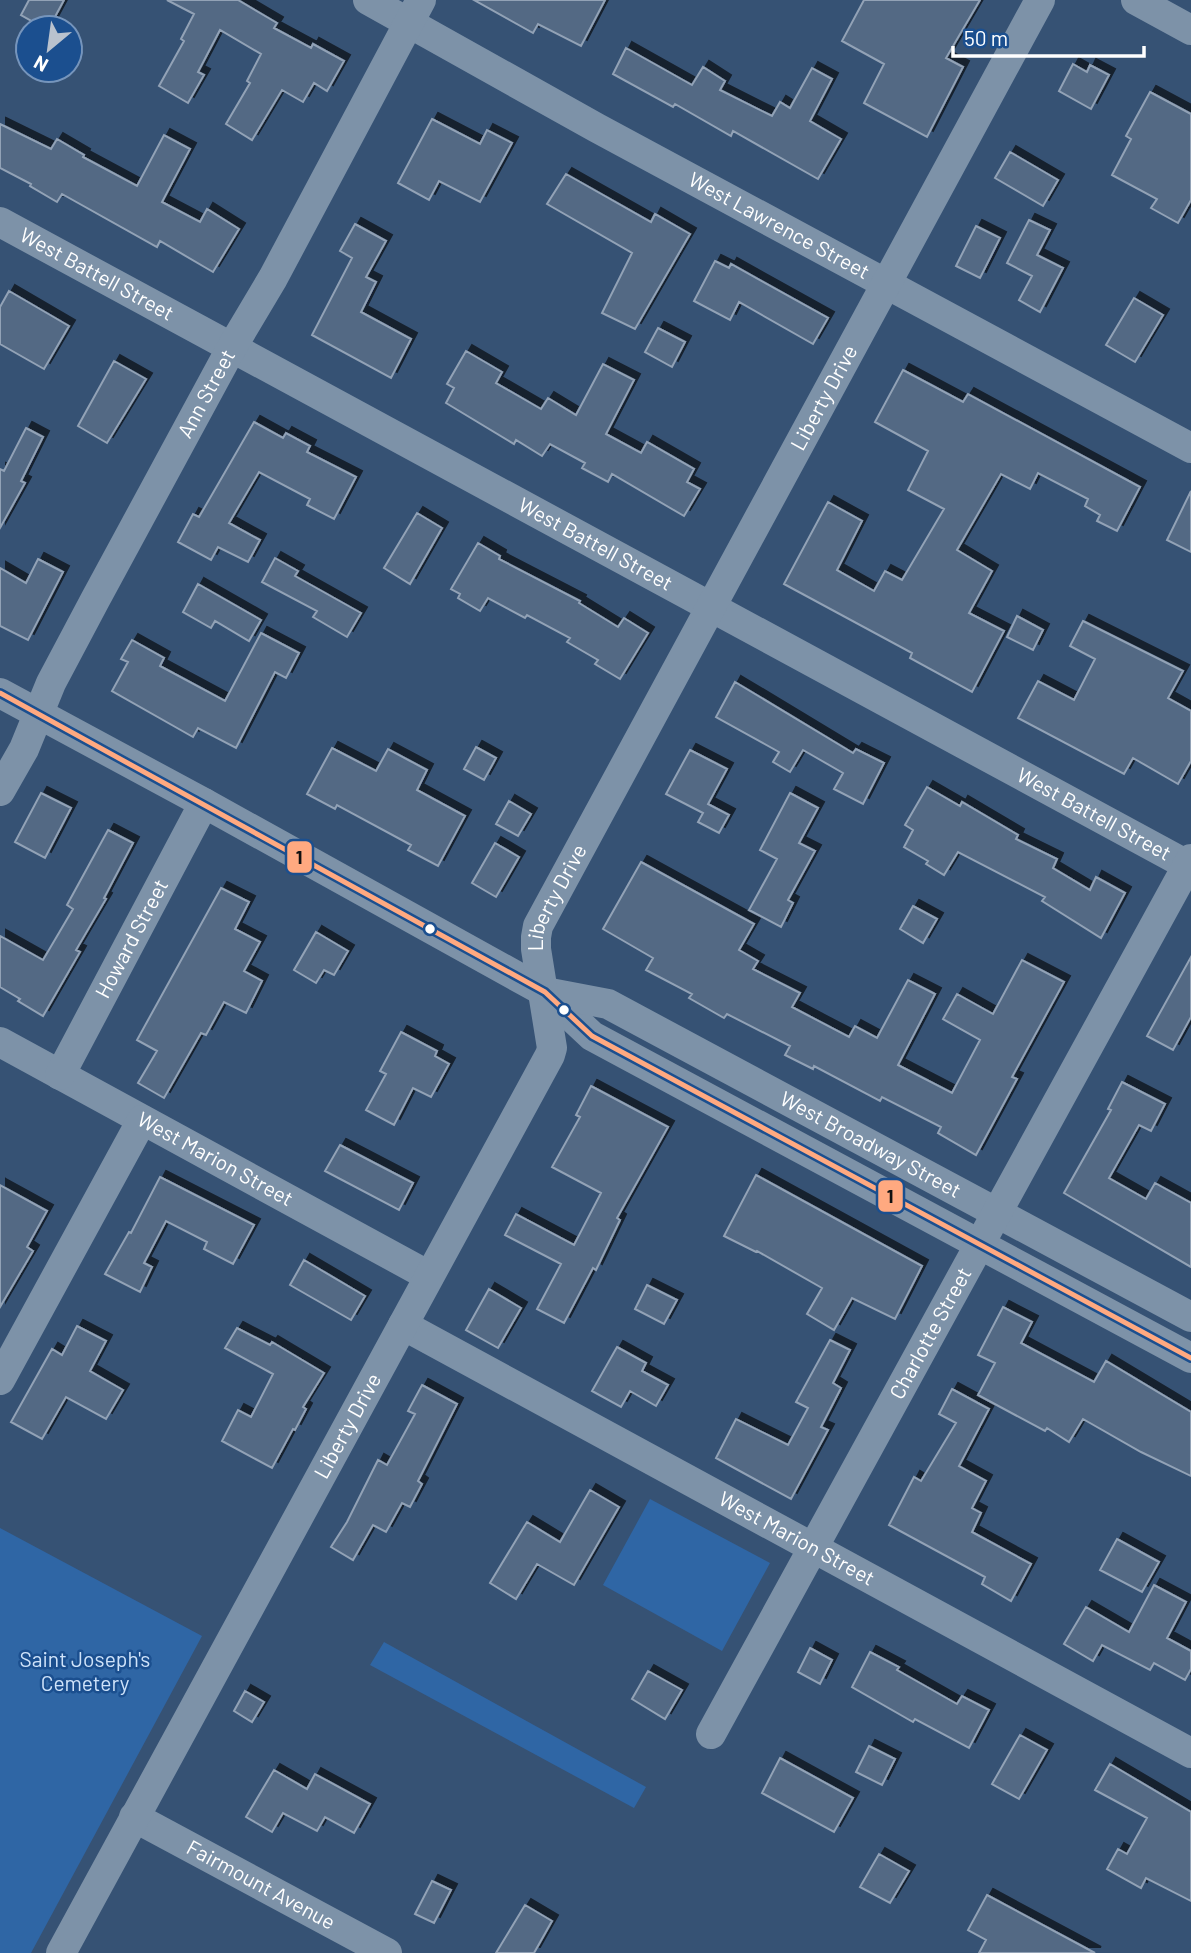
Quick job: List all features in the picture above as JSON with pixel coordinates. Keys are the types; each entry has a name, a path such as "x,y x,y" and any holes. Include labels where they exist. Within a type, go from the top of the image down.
{"street":[{"name":"West Lawrence Street","path":"368,0 415,11 597,128 1191,448"},
{"name":"Liberty Drive","path":"61,1953 550,1055 552,1048 545,992 536,949 538,926 1040,0"},
{"path":"1136,0 1191,30"},
{"name":"Ann Street","path":"0,791 24,749 37,713 83,624 415,11"},
{"name":"West Battell Street","path":"0,222 1190,864"},
{"name":"West Broadway Street","path":"0,693 545,992 592,1037 1191,1358"},
{"name":"Howard Street","path":"60,1075 204,803"},
{"name":"Charlotte Street","path":"711,1734 1190,864"},
{"name":"West Broadway Street","path":"545,992 608,1004 1191,1317"},
{"name":"West Marion Street","path":"0,1042 429,1276"},
{"path":"0,1380 142,1120"},
{"name":"West Marion Street","path":"402,1325 1191,1753"},
{"name":"Fairmount Avenue","path":"134,1817 387,1953"}],"green space":[{"path":"650,1499 770,1563 722,1651 603,1585"},
{"name":"Saint Joseph's Cemetery","path":"0,1528 202,1636 31,1953 0,1953"},
{"path":"384,1642 646,1787 634,1808 370,1665"}],"building":[{"path":"29,0 64,0 56,14 22,14"},
{"path":"167,0 238,0 277,23 274,28 311,48 313,44 344,61 327,91 314,83 303,102 282,90 252,140 226,124 250,83 247,81 261,54 220,30 198,72 204,75 188,103 159,86 184,41 181,39 194,14"},
{"path":"474,0 605,0 581,46 538,24 533,33"},
{"path":"864,0 980,0 946,58 963,67 927,137 864,103 884,64 842,41"},
{"path":"626,48 692,85 703,67 725,81 720,90 772,116 780,102 790,108 812,68 832,79 810,121 841,139 818,179 733,131 731,136 675,104 673,107 613,74"},
{"path":"1073,64 1087,72 1090,65 1109,75 1091,109 1059,91"},
{"path":"1150,92 1191,114 1191,200 1178,223 1151,208 1157,199 1112,175 1131,139 1126,136"},
{"path":"432,119 480,144 487,130 512,143 480,202 439,181 429,200 398,183"},
{"path":"0,124 51,149 57,139 84,155 83,157 137,186 164,135 190,149 162,202 200,222 207,209 239,229 213,272 160,241 157,247 62,194 57,202 30,186 31,184 0,168"},
{"path":"1010,152 1058,180 1043,206 995,178"},
{"path":"566,174 651,222 655,214 690,234 635,329 602,313 632,253 547,204"},
{"path":"1029,220 1050,230 1037,255 1063,268 1040,312 1019,300 1032,276 1007,263"},
{"path":"355,224 386,241 366,277 376,282 361,312 411,339 391,378 312,335 352,258 340,251"},
{"path":"976,226 1000,238 980,278 956,266"},
{"path":"715,261 729,268 731,264 828,318 813,344 739,302 730,320 694,301"},
{"path":"9,291 69,326 44,369 0,344 0,307"},
{"path":"1134,298 1163,315 1135,362 1106,345"},
{"path":"658,328 685,342 672,367 645,352"},
{"path":"466,351 502,372 496,383 541,409 548,398 576,415 603,364 634,380 606,434 641,453 647,442 694,469 687,482 700,489 684,516 612,474 608,482 582,468 585,463 550,444 542,456 516,440 514,444 446,403 454,388 447,384"},
{"path":"114,361 146,379 107,443 78,426"},
{"path":"903,370 963,402 968,394 1140,487 1117,531 1097,521 1100,515 1085,506 1088,499 1038,473 1030,489 1001,474 957,550 992,571 969,613 1004,631 972,692 910,658 912,653 784,584 828,502 862,521 837,570 874,591 885,571 902,580 944,509 908,490 928,451 875,422"},
{"path":"254,422 283,438 286,433 310,446 307,452 356,477 334,519 307,505 310,499 259,472 229,523 260,540 248,562 218,547 211,560 178,542 193,514 199,517"},
{"path":"26,428 43,437 21,481 25,483 0,528 0,469 4,471"},
{"path":"1191,491 1191,552 1167,540"},
{"path":"417,513 442,528 410,584 384,568"},
{"path":"478,543 500,556 499,559 580,601 579,603 618,627 624,618 648,633 620,679 595,664 598,660 567,642 570,638 527,615 525,618 488,598 480,611 458,598 460,594 451,589"},
{"path":"275,558 298,571 295,576 361,613 347,637 313,617 317,611 262,582"},
{"path":"38,559 63,572 28,640 0,626 0,568 26,583"},
{"path":"198,584 261,620 249,641 215,621 211,628 183,612"},
{"path":"1017,616 1043,630 1033,650 1007,637"},
{"path":"1083,621 1183,671 1168,698 1191,711 1191,761 1178,784 1133,758 1124,774 1018,718 1038,681 1074,700 1095,659 1070,646"},
{"path":"261,633 299,653 286,678 275,672 236,748 198,728 193,737 112,691 128,662 121,659 132,640 164,658 160,666 225,701"},
{"path":"735,682 853,753 856,749 884,763 863,804 834,789 843,773 803,750 790,772 773,762 779,752 716,717"},
{"path":"476,747 496,758 484,780 464,769"},
{"path":"332,748 376,771 388,749 427,770 417,790 465,816 438,866 408,850 411,845 337,805 335,809 307,794"},
{"path":"690,750 727,769 708,804 729,815 719,833 698,822 703,813 666,794"},
{"path":"927,787 960,806 962,802 1018,835 1016,839 1057,859 1053,868 1090,890 1096,877 1125,893 1101,938 1042,901 1045,897 958,852 944,875 926,864 928,861 904,847 913,830 905,825"},
{"path":"41,793 71,808 45,858 15,842"},
{"path":"790,793 818,808 799,843 815,851 788,900 793,903 781,927 749,910 777,859 760,850"},
{"path":"509,801 531,814 518,836 496,824"},
{"path":"108,830 133,843 104,898 106,899 76,950 80,952 43,1016 0,987 0,936 43,960 73,909 67,905"},
{"path":"495,843 519,857 496,897 472,883"},
{"path":"641,862 754,924 739,950 758,961 753,969 800,993 792,1007 849,1037 855,1026 877,1038 908,980 935,994 898,1065 952,1093 980,1040 943,1019 957,994 993,1014 1022,960 1064,982 1012,1077 1017,1079 976,1155 938,1133 941,1127 882,1097 880,1101 814,1066 813,1069 785,1055 790,1046 727,1014 724,1018 689,998 692,994 646,970 653,958 603,929"},
{"path":"221,888 249,902 235,929 260,942 244,971 262,981 246,1013 224,1002 206,1035 201,1033 164,1098 138,1083 157,1051 137,1040"},
{"path":"913,906 937,919 923,943 900,929"},
{"path":"316,932 348,951 334,975 324,970 316,983 294,970"},
{"path":"1191,957 1191,1017 1173,1050 1147,1036"},
{"path":"401,1032 437,1051 435,1056 449,1064 431,1097 413,1088 394,1125 366,1110 386,1074 380,1071"},
{"path":"1122,1082 1165,1104 1151,1131 1139,1125 1109,1178 1146,1199 1155,1183 1191,1203 1191,1267 1064,1193 1111,1110 1108,1109"},
{"path":"591,1086 668,1127 617,1218 620,1220 596,1270 593,1268 564,1323 537,1309 561,1264 505,1235 516,1214 574,1245 601,1193 552,1167 580,1117 576,1115"},
{"path":"340,1145 413,1183 399,1210 325,1171"},
{"path":"756,1175 922,1266 895,1319 852,1298 834,1330 807,1314 822,1288 757,1251 724,1236"},
{"path":"160,1177 254,1225 233,1264 204,1249 207,1242 166,1221 144,1263 152,1267 140,1292 105,1274 129,1232 131,1233"},
{"path":"0,1185 47,1211 27,1247 33,1251 0,1307"},
{"path":"304,1260 365,1296 351,1320 290,1285"},
{"path":"647,1285 677,1300 664,1324 635,1309"},
{"path":"489,1289 521,1308 498,1348 466,1330"},
{"path":"1003,1307 1032,1322 1021,1343 1094,1382 1106,1361 1191,1412 1191,1476 1141,1452 1083,1419 1069,1442 1047,1428 1045,1431 978,1395 995,1363 978,1355"},
{"path":"77,1326 106,1341 90,1371 123,1390 106,1419 66,1397 42,1439 11,1422 52,1349 62,1355"},
{"path":"237,1328 270,1345 272,1342 324,1373 272,1468 222,1441 238,1410 251,1417 273,1374 225,1348"},
{"path":"830,1340 850,1350 833,1383 841,1388 821,1427 828,1430 791,1499 716,1458 736,1419 788,1445 808,1408 796,1402"},
{"path":"617,1347 646,1363 642,1371 668,1385 656,1406 630,1391 621,1407 592,1391"},
{"path":"422,1385 457,1404 418,1481 422,1484 410,1507 402,1503 386,1532 373,1525 353,1560 331,1547 347,1522 378,1460 387,1465 415,1414 408,1411"},
{"path":"952,1389 989,1409 959,1466 986,1481 972,1508 981,1513 972,1532 1031,1564 1011,1601 982,1584 985,1577 889,1525 914,1477 921,1481 956,1423 939,1414"},
{"path":"590,1490 619,1507 574,1585 537,1564 516,1599 490,1583 527,1522 560,1542"},
{"path":"1117,1539 1159,1562 1142,1592 1100,1570"},
{"path":"1154,1585 1186,1602 1167,1638 1191,1651 1191,1669 1185,1680 1154,1663 1150,1670 1102,1645 1093,1661 1064,1644 1086,1607 1129,1632"},
{"path":"810,1648 832,1660 820,1684 798,1672"},
{"path":"870,1652 957,1704 962,1696 989,1710 969,1748 915,1719 913,1722 852,1687"},
{"path":"648,1671 682,1690 665,1719 632,1699"},
{"path":"245,1691 264,1702 252,1722 234,1711"},
{"path":"1020,1735 1047,1750 1019,1799 992,1784"},
{"path":"869,1746 895,1759 882,1785 856,1772"},
{"path":"780,1758 853,1798 834,1832 762,1793"},
{"path":"1110,1764 1191,1812 1191,1901 1146,1878 1141,1888 1107,1869 1118,1849 1127,1854 1147,1818 1095,1790"},
{"path":"274,1770 307,1789 315,1774 370,1804 354,1833 325,1817 317,1831 283,1813 272,1832 246,1817"},
{"path":"879,1854 909,1871 890,1903 860,1887"},
{"path":"432,1881 451,1890 434,1923 415,1914"},
{"path":"987,1895 1095,1953 979,1953 986,1940 968,1930"},
{"path":"525,1905 552,1921 534,1953 496,1953"}],"transit line":[{"name":"1","path":"0,693 545,992 592,1036 1191,1358"}]}
